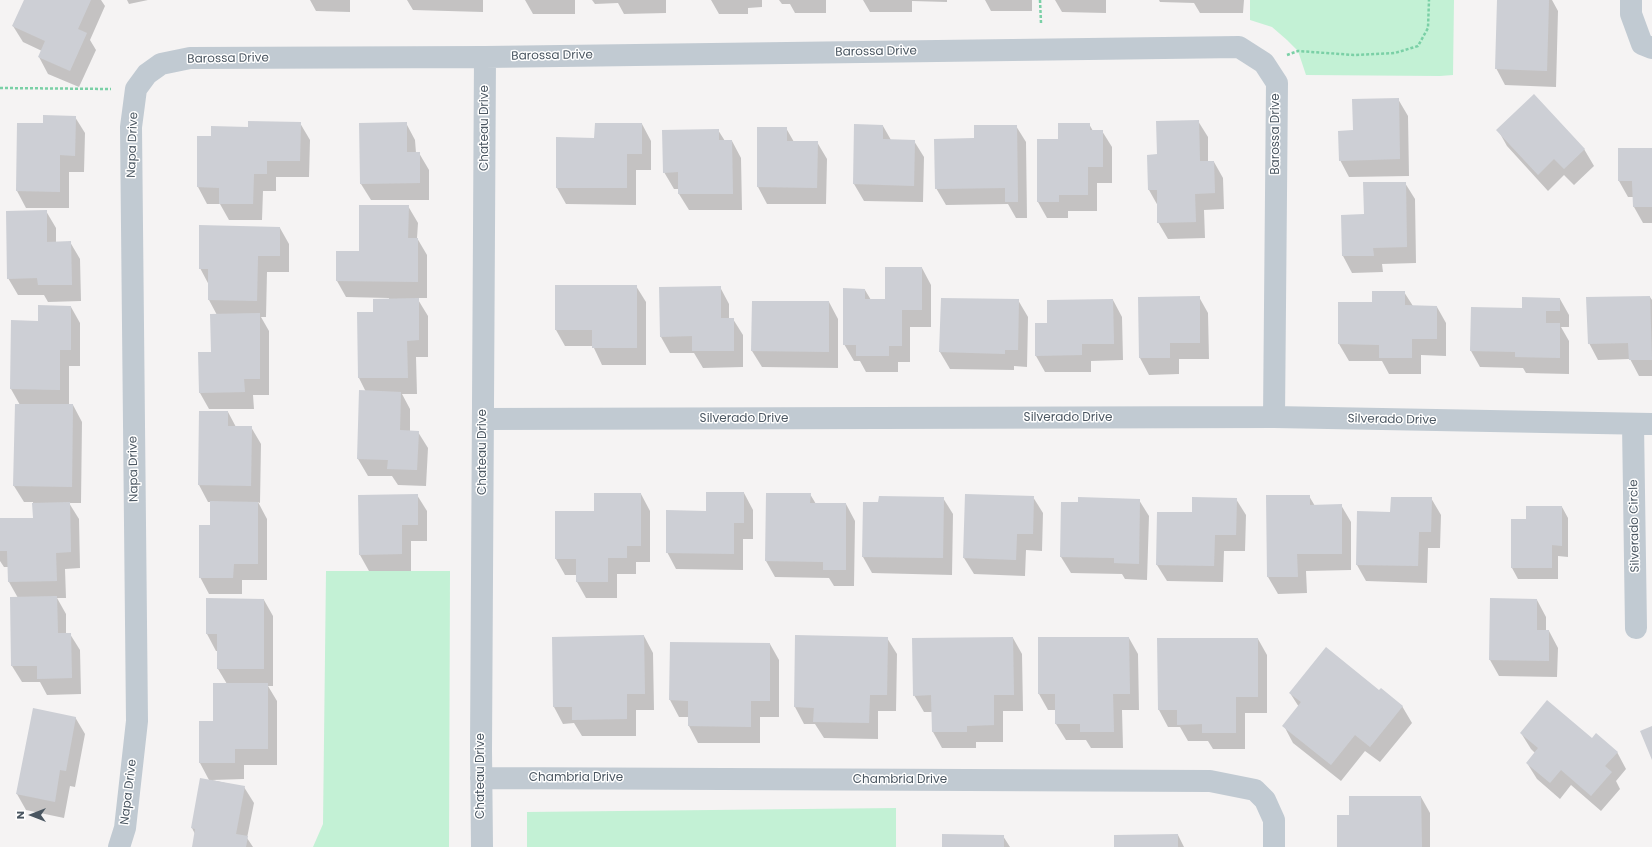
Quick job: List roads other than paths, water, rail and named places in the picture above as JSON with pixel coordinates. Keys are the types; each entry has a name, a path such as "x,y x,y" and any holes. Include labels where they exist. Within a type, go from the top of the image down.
{"street":[{"path":"1631,0 1631,14 1647,46"},
{"name":"Barossa Drive","path":"136,89 147,74 161,64 190,58 485,57 1239,47 1264,63 1277,83 1274,417"},
{"name":"Chateau Drive","path":"482,847 481,778 485,57"},
{"name":"Napa Drive","path":"118,847 125,828 137,722 131,127 136,89"},
{"name":"Silverado Drive","path":"483,419 1274,417 1642,424"},
{"name":"Silverado Circle","path":"1636,628 1642,424"},
{"name":"Chambria Drive","path":"481,778 1210,781 1255,790 1265,800 1274,820 1274,847"}]}
